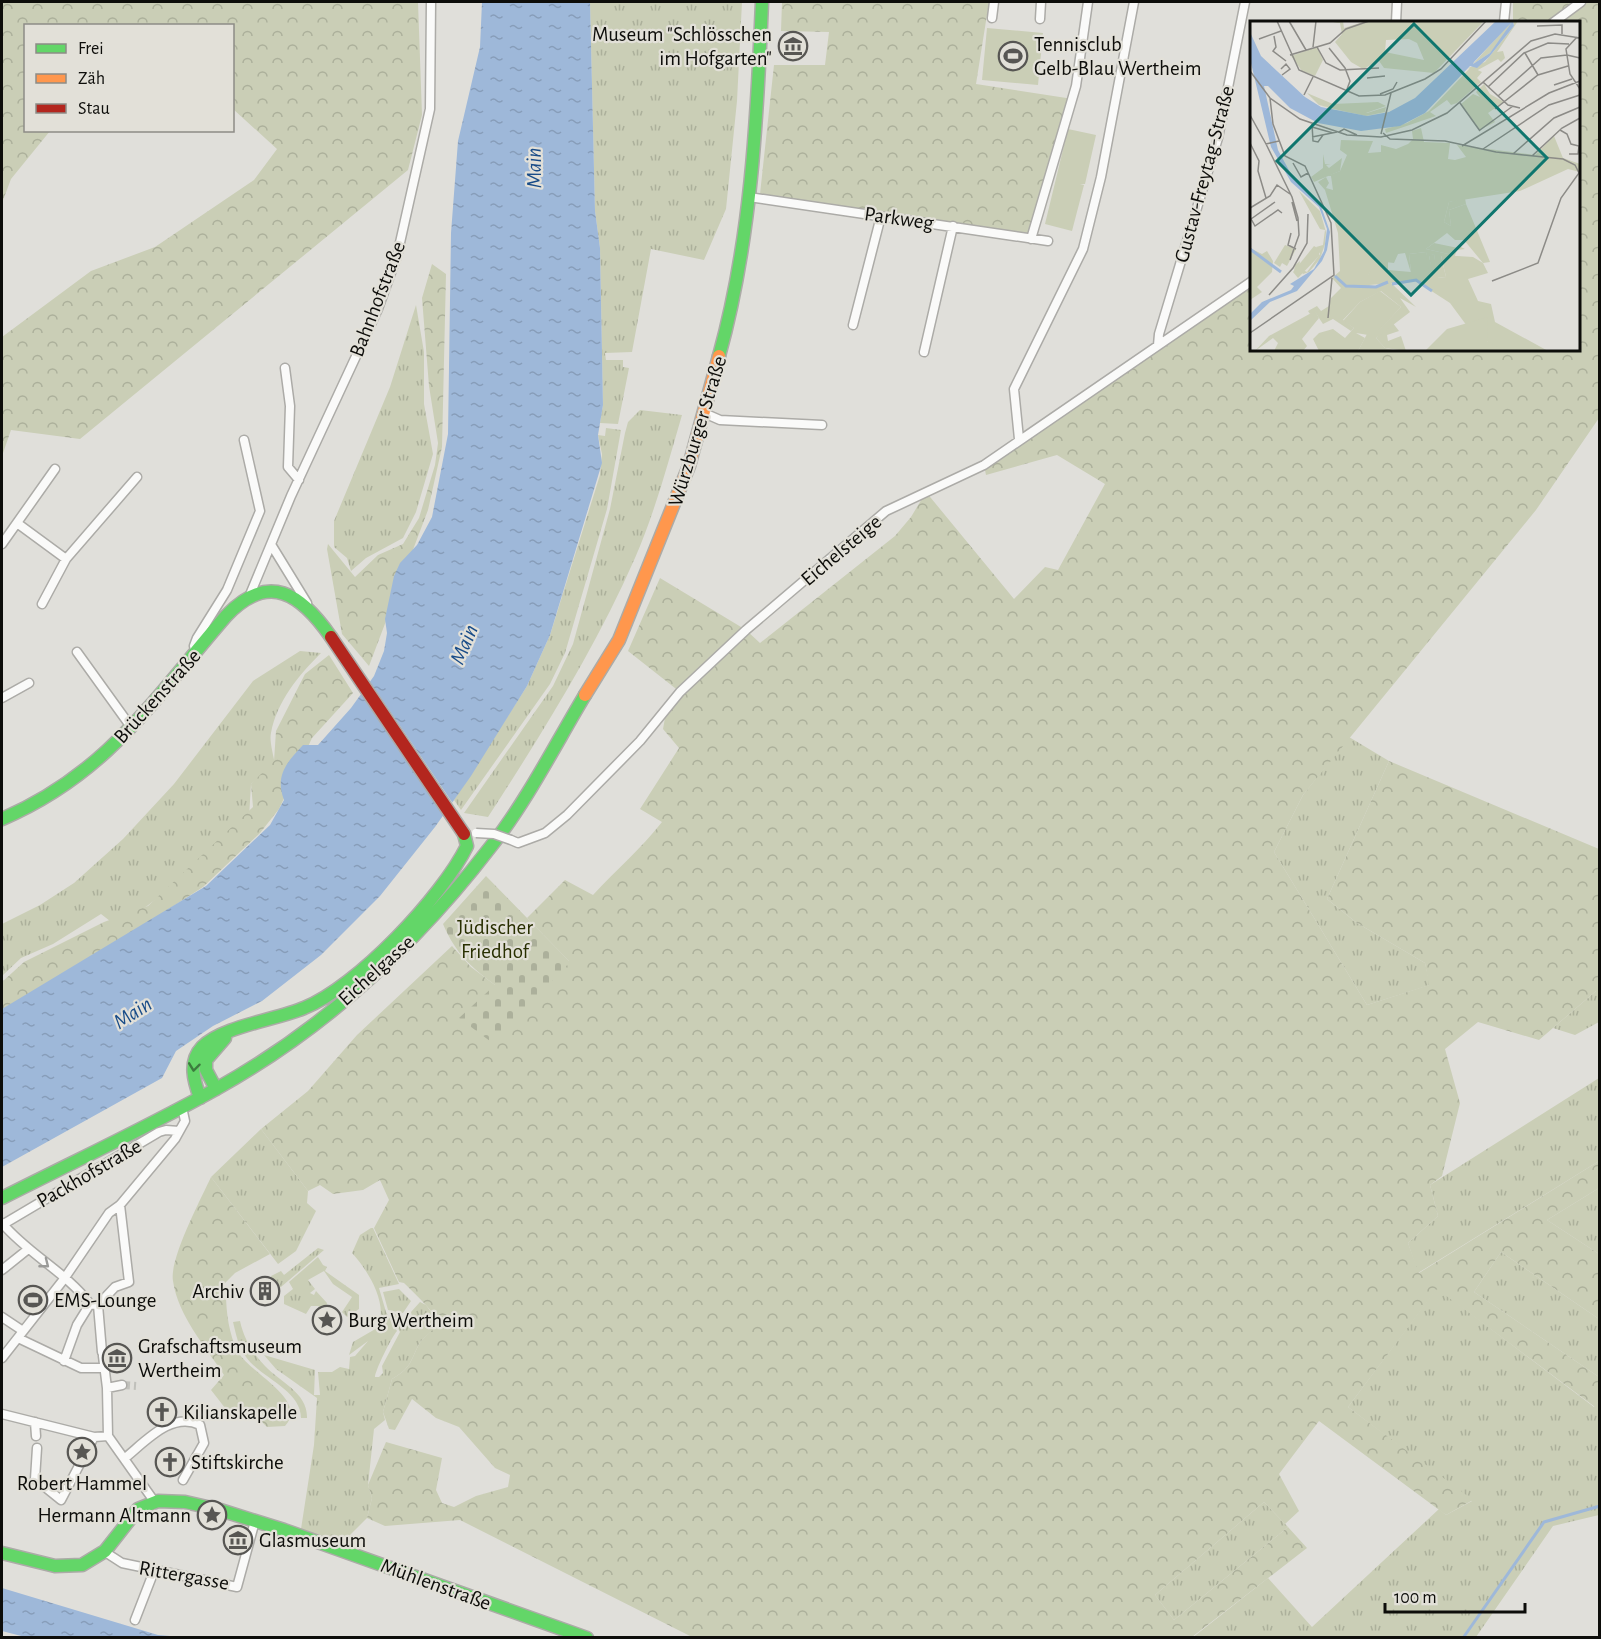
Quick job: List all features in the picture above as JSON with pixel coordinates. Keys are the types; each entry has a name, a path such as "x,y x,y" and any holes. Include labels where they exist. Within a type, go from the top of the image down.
{"main road":[{"name":"Würzburger Straße","path":"508,821 619,640 677,502 726,332 749,197 759,104 762,2"},
{"path":"200,1098 192,1075 194,1058 204,1045 309,1006 354,974 390,940 456,869 465,852 468,833 313,611 294,597 278,593 264,592 249,597"},
{"name":"Brückenstraße","path":"2,816 39,804 67,788 99,760 249,597"},
{"name":"Eichelgasse","path":"2,1198 74,1159 200,1098 312,1025 389,962 453,894 508,821"},
{"path":"216,1089 206,1070 206,1059 228,1035"},
{"path":"2,1552 26,1561 62,1567 82,1564 105,1552 130,1514 140,1506 154,1501"},
{"name":"Mühlenstraße","path":"154,1501 197,1504 255,1521 347,1551 421,1581 587,1638"}],"street":[{"name":"Bahnhofstraße","path":"249,597 299,480 378,309 397,256 430,109 431,2"},
{"path":"992,18 994,2"},
{"path":"1040,19 1041,2"},
{"path":"1031,239 1076,86 1088,2"},
{"path":"1019,439 1014,389 1083,249 1101,177 1134,2"},
{"name":"Gustav-Freytag-Straße","path":"1158,345 1218,138 1245,2"},
{"path":"1396,21 1397,2"},
{"path":"1504,21 1506,2"},
{"path":"1555,21 1581,2"},
{"name":"Parkweg","path":"749,197 1048,241"},
{"path":"853,325 881,216"},
{"path":"924,352 953,226"},
{"name":"Eichelsteige","path":"468,833 494,834 518,843 545,833 567,815 640,741 680,692 746,630 886,511 984,465 1250,282"},
{"path":"285,368 290,406 288,467 299,480"},
{"path":"704,413 720,420 822,424"},
{"path":"196,653 194,646 197,638 227,590 260,511 244,440"},
{"path":"2,544 55,469"},
{"path":"42,604 66,559 138,477"},
{"path":"16,523 66,559"},
{"path":"272,546 313,611"},
{"path":"77,652 131,727"},
{"path":"2,698 29,683"},
{"path":"2,1358 64,1279 109,1213 120,1205 179,1131 185,1116 182,1107"},
{"name":"Packhofstraße","path":"2,1224 159,1132 179,1131"},
{"path":"64,1361 77,1325 94,1304 116,1287 129,1282 120,1205"},
{"path":"2,1224 27,1250 94,1304 105,1368 108,1436 125,1458 130,1471 154,1501"},
{"path":"2,1270 27,1250"},
{"path":"2,1317 21,1335 64,1361 81,1368 105,1368"},
{"path":"107,1388 122,1385"},
{"path":"2,1414 94,1437 108,1436"},
{"path":"125,1458 170,1423 188,1420 200,1425 204,1443 183,1480"},
{"path":"35,1422 36,1436"},
{"path":"36,1448 35,1479 61,1500 94,1437"},
{"name":"Rittergasse","path":"105,1552 122,1563 237,1587 255,1521"},
{"path":"135,1620 154,1571"}],"green space":[{"path":"2,2 418,2 422,115 408,170 80,439 11,430 2,456 2,337 91,271 155,247 254,180 277,149 234,110 234,24 24,24 24,132 49,132 11,179 2,203"},
{"path":"590,2 742,2 737,101 726,209 704,260 651,249 632,352 605,353 606,360 623,360 623,367 629,368 618,424 600,423 603,405 600,248 595,211"},
{"path":"782,2 989,2 976,84 1073,99 1031,239 789,203 760,194 774,65 825,65 829,32 781,31"},
{"path":"1513,2 1599,2 1599,418 1536,510 1303,795 1274,852 1367,1005 1429,985 1425,963 1357,923 1327,899 1389,761 1599,849 1599,991 1596,991 1539,1040 1478,1022 1445,1049 1460,1103 1442,1176 1430,1185 1438,1216 1408,1243 1419,1273 1599,1161 1599,1188 1547,1220 1599,1254 1599,1319 1501,1252 1474,1292 1599,1377 1599,1400 1595,1407 1437,1289 1348,1407 1473,1500 1446,1515 1319,1421 1279,1474 1299,1511 1285,1524 1264,1502 1155,1595 1174,1620 1288,1527 1307,1548 1192,1637 692,1637 460,1520 385,1526 367,1518 372,1498 368,1485 386,1442 442,1458 436,1490 442,1503 454,1507 476,1496 508,1487 510,1475 495,1468 459,1427 436,1418 412,1399 395,1430 389,1429 383,1412 392,1379 407,1368 421,1341 439,1323 418,1297 404,1283 399,1282 374,1228 389,1200 380,1180 363,1190 333,1194 320,1185 308,1191 261,1129 308,1091 357,1035 452,946 471,967 495,985 569,961 527,918 565,880 593,895 662,822 640,809 679,748 663,729 667,707 680,692 628,651 660,578 746,630 760,643 895,536 911,517 926,492 1014,599 1045,567 1058,570 1105,484 1057,455 986,475 984,465 1215,307 1250,276 1250,351 1580,351 1580,21 1513,21"},
{"name":"Tennisclub Gelb-Blau Wertheim","path":"987,28 1043,33 1038,85 982,80"},
{"path":"1068,129 1096,135 1085,184 1080,184 1084,185 1072,231 1045,224"},
{"path":"432,264 446,274 442,447 428,510 369,666 342,634 327,549 328,544 355,577 378,555 403,544 419,518 435,465 438,443 429,386 422,298"},
{"path":"416,305 424,352 424,404 433,454 416,512 403,538 366,558 351,571 347,558 334,547 334,521 390,387"},
{"path":"640,410 682,415 655,505 635,558 585,658 488,817 464,813 553,686 573,644 610,509 628,422"},
{"path":"606,428 621,430 607,509 565,653 550,684 461,810 454,800 527,686 550,635 600,475 602,454 598,435 605,436"},
{"path":"300,651 321,653 297,680 278,710 271,737 275,766 251,784 249,818 232,844 129,919 110,921 101,914 53,944 21,958 2,976 2,924 40,905 74,883 123,839 174,784 253,681"},
{"path":"329,655 353,693 312,738 279,809 260,833 203,887 2,1017 2,982 24,962 104,922 148,906 253,807 251,784 274,761 276,731 305,674"},
{"path":"1349,737 1389,761 1327,899 1357,923 1425,963 1430,985 1367,1005 1274,852 1303,795"},
{"name":"Jüdischer Friedhof","path":"486,876 570,962 494,1044 459,1018 495,985 464,959 443,924"},
{"path":"1596,991 1599,991 1599,1022 1575,1035 1553,1028"},
{"path":"1599,1078 1599,1161 1418,1273 1408,1243 1438,1216 1430,1185"},
{"path":"261,1129 308,1191 307,1203 316,1211 296,1251 278,1264 211,1177"},
{"path":"211,1177 270,1254 235,1273 221,1287 226,1293 232,1338 238,1352 284,1397 290,1407 290,1416 285,1426 267,1427 261,1421 229,1413 211,1390 224,1375 194,1331 176,1294 173,1271 176,1259"},
{"path":"1599,1188 1599,1254 1547,1220"},
{"path":"371,1228 399,1284 379,1288 386,1312 397,1331 384,1354 375,1377 383,1373 382,1366 400,1332 389,1312 401,1316 401,1323 405,1326 412,1316 411,1312 420,1302 426,1305 439,1323 421,1341 407,1368 392,1379 383,1412 385,1420 374,1429 368,1485 372,1498 367,1518 342,1543 301,1529 314,1445 317,1398 276,1369 264,1355 315,1370 314,1395 320,1395 318,1372 332,1372 340,1367 349,1369 350,1357 355,1356 368,1341 349,1355 353,1342 377,1328 380,1319 381,1309 375,1288 352,1253 360,1235"},
{"path":"318,1248 324,1250 281,1287 273,1289 271,1276 281,1271 284,1275"},
{"path":"1501,1252 1599,1319 1599,1377 1474,1292"},
{"path":"318,1257 327,1267 325,1271 359,1295 359,1309 347,1317 342,1312 352,1297 333,1284 324,1271 308,1280 315,1289 310,1293 314,1295 316,1291 327,1303 325,1310 318,1306 311,1306 306,1314 284,1304 284,1296 293,1289 289,1282"},
{"path":"1437,1288 1594,1407 1599,1400 1599,1515 1553,1526 1476,1637 1192,1638 1268,1578 1312,1627 1439,1509 1446,1515 1472,1501 1348,1407"},
{"path":"399,1289 411,1301 403,1313 388,1310 383,1292"},
{"path":"240,1321 252,1350 271,1372 298,1395 306,1409 307,1418 301,1418 295,1400 288,1392 246,1357 239,1344 233,1322"},
{"path":"1264,1502 1288,1527 1174,1620 1155,1595"}],"water":[{"name":"Main","path":"482,2 590,2 595,211 600,248 603,405 598,435 602,463 550,635 527,686 471,776 435,827 380,896 321,955 262,1001 213,1026 176,1051 162,1078 2,1167 2,1009 206,886 270,825 284,800 281,784 287,764 303,745 318,745 351,708 374,676 384,651 387,633 385,619 394,576 400,563 417,545 432,517 448,434 451,233 458,141 480,47"},
{"path":"2,1588 158,1635 182,1637 29,1638 2,1631"}],"pier":[{"path":"368,679 454,805 445,818 359,691"}],"waterway":[{"path":"1463,1638 1544,1522 1600,1506"}],"tunnel":[{"path":"122,1385 136,1386"}],"traffic: fast":[{"path":"719,356 739,269 751,180 762,2"},
{"path":"2,819 39,801 100,757 151,705 226,616 242,602 256,594 270,592 283,594 296,600 308,609 331,637"},
{"path":"2,1198 216,1089 294,1039 366,981 432,916 492,845 529,791 585,695"},
{"path":"200,1098 194,1078 194,1065 202,1047 211,1040 236,1029 304,1008 348,981 396,938 438,890 467,846 464,834"},
{"path":"216,1089 206,1070 206,1060 225,1038"},
{"path":"2,1553 55,1566 82,1565 105,1551 138,1509 158,1501 185,1502 220,1510 284,1530 587,1638"}],"traffic: slow":[{"path":"585,695 619,640 689,466 719,356"}],"traffic: jam":[{"path":"331,637 464,834"}],"place":[{"name":"Museum \"Schlösschen im Hofgarten\"","path":"793,46"},
{"name":"Tennisclub Gelb-Blau Wertheim","path":"1013,56"},
{"name":"Archiv","path":"265,1291"},
{"name":"EMS-Lounge","path":"33,1300"},
{"name":"Burg Wertheim","path":"327,1320"},
{"name":"Grafschaftsmuseum Wertheim","path":"117,1358"},
{"name":"Kilianskapelle","path":"162,1412"},
{"name":"Robert Hammel","path":"82,1452"},
{"name":"Stiftskirche","path":"170,1462"},
{"name":"Hermann Altmann","path":"212,1515"},
{"name":"Glasmuseum","path":"238,1540"}]}
